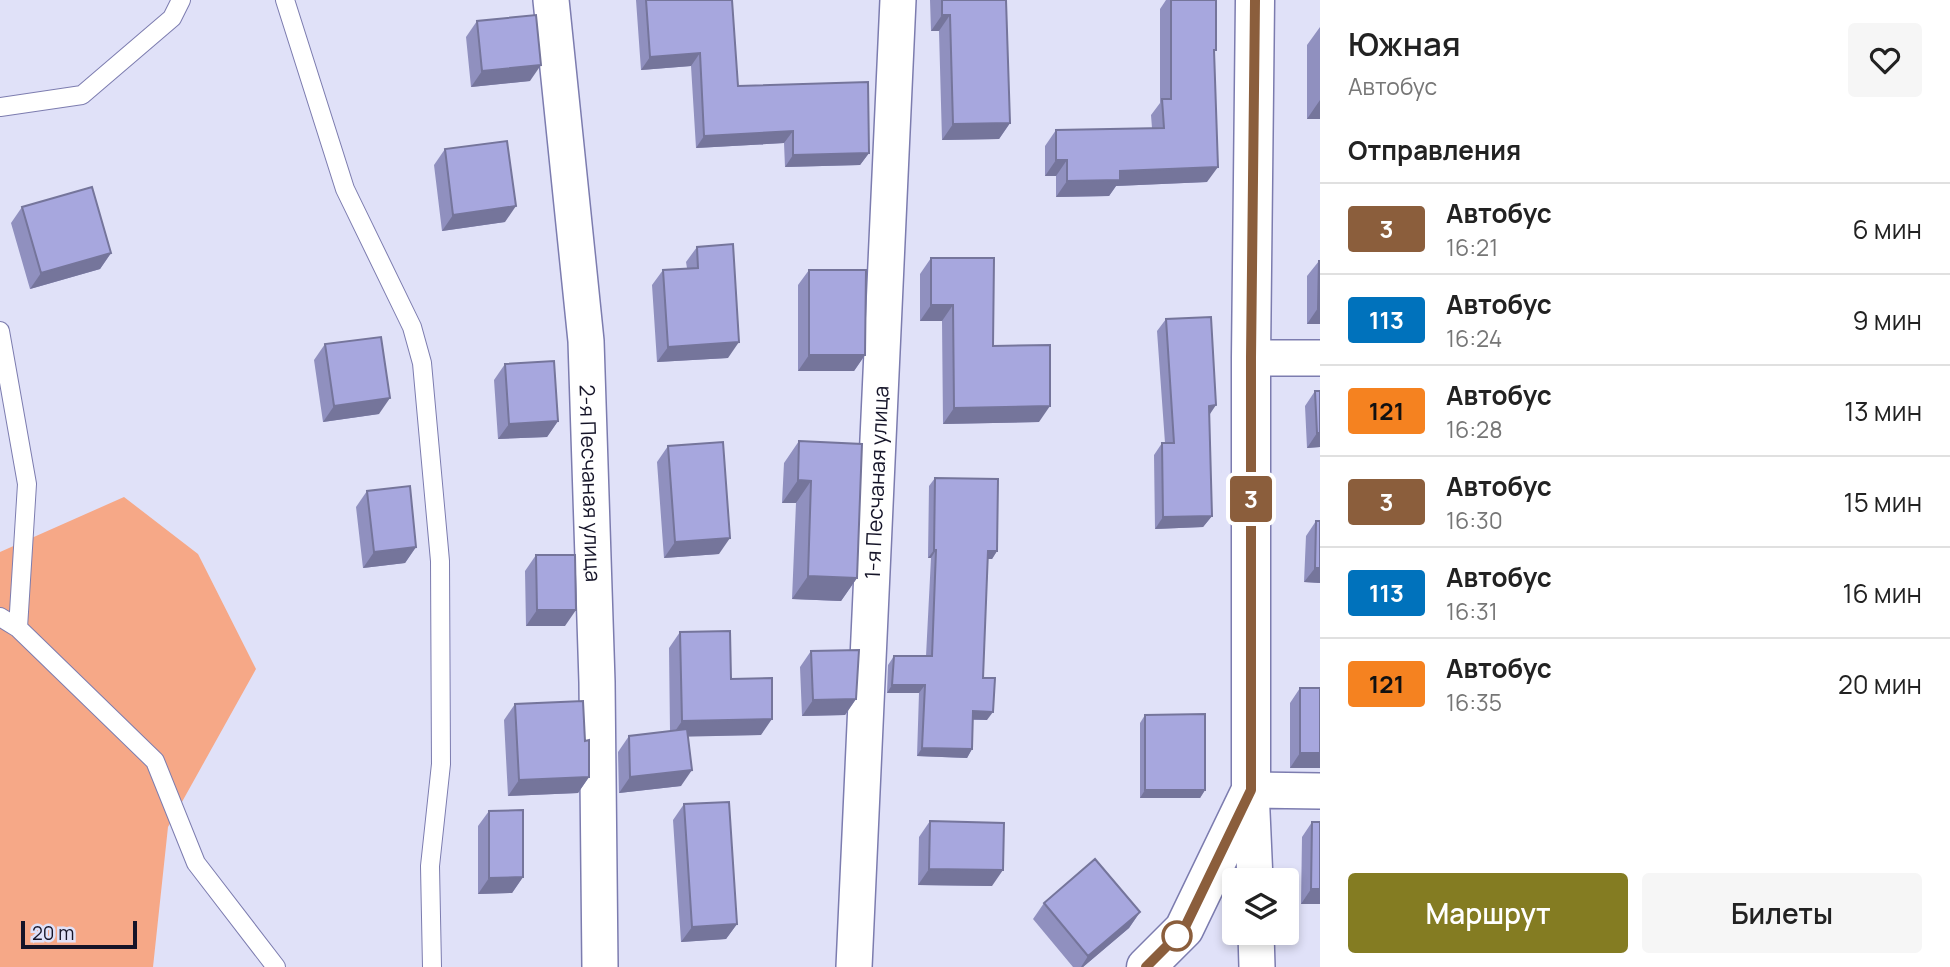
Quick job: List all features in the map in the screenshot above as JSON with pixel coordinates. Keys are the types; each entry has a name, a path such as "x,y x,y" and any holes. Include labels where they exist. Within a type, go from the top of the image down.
{"street":[{"name":"2-я Песчаная улица","path":"551,0 586,341 597,696 600,967"},
{"name":"1-я Песчаная улица","path":"853,967 898,0"},
{"path":"1254,868 1251,790 1251,358 1255,0"},
{"path":"1251,358 1320,358"},
{"path":"1251,790 1320,791"},
{"path":"1146,967 1184,929 1251,790"},
{"path":"1257,945 1258,967"}],"lane":[{"path":"0,107 82,96 172,18 181,0"},
{"path":"285,0 345,189 412,327 422,363 440,561 441,764 430,866 432,967"},
{"path":"0,331 27,484 19,628"},
{"path":"0,617 19,628 155,761 196,863 276,967"}],"shaded area":[{"path":"124,497 198,554 256,669 168,827 153,967 0,967 0,552"}],"building":[{"path":"646,0 732,0 738,86 868,82 869,153 793,155 793,131 704,136 700,53 650,57"},
{"path":"942,0 1006,0 1010,123 953,124 950,15 942,15"},
{"path":"1171,0 1216,0 1214,50 1218,167 1120,171 1120,180 1067,181 1067,160 1056,160 1056,130 1164,128 1162,99 1171,99"},
{"path":"536,15 541,65 482,71 477,21"},
{"path":"507,141 516,206 453,215 445,149"},
{"path":"92,187 111,253 41,273 22,207"},
{"path":"733,244 739,342 668,347 663,270 698,268 697,247"},
{"path":"931,258 994,258 993,346 1050,345 1050,406 954,408 953,305 931,305"},
{"path":"1319,261 1320,308 1318,308"},
{"path":"809,270 866,270 865,355 809,355"},
{"path":"1211,317 1216,405 1209,406 1212,516 1163,517 1162,443 1174,443 1166,319"},
{"path":"381,337 390,398 334,406 325,344"},
{"path":"554,361 558,421 509,424 505,364"},
{"path":"1315,391 1320,391 1320,433 1317,433"},
{"path":"799,441 862,444 857,578 808,576 811,481 798,480"},
{"path":"723,442 730,538 675,542 668,446"},
{"path":"935,478 998,479 997,551 988,551 983,678 995,678 993,712 973,711 972,749 922,748 925,685 892,685 894,656 932,656 936,550"},
{"path":"410,486 416,547 374,552 367,491"},
{"path":"1316,521 1320,521 1320,568 1315,568"},
{"path":"536,555 575,555 576,610 537,610"},
{"path":"730,631 731,679 772,678 772,719 682,721 680,632"},
{"path":"859,650 856,699 813,700 811,651"},
{"path":"1300,688 1320,688 1320,753 1300,753"},
{"path":"583,701 585,741 589,740 589,777 519,780 515,704"},
{"path":"1205,714 1205,790 1145,790 1145,715"},
{"path":"687,729 692,770 630,777 629,736"},
{"path":"729,802 737,924 692,927 684,804"},
{"path":"523,810 523,877 489,878 489,811"},
{"path":"930,821 1004,823 1003,870 929,869"},
{"path":"1312,822 1320,822 1320,889 1311,889"},
{"path":"1095,859 1140,912 1088,956 1044,903"}],"bus line":[{"name":"3","path":"1146,967 1184,929 1251,790 1251,358 1255,0"}]}
